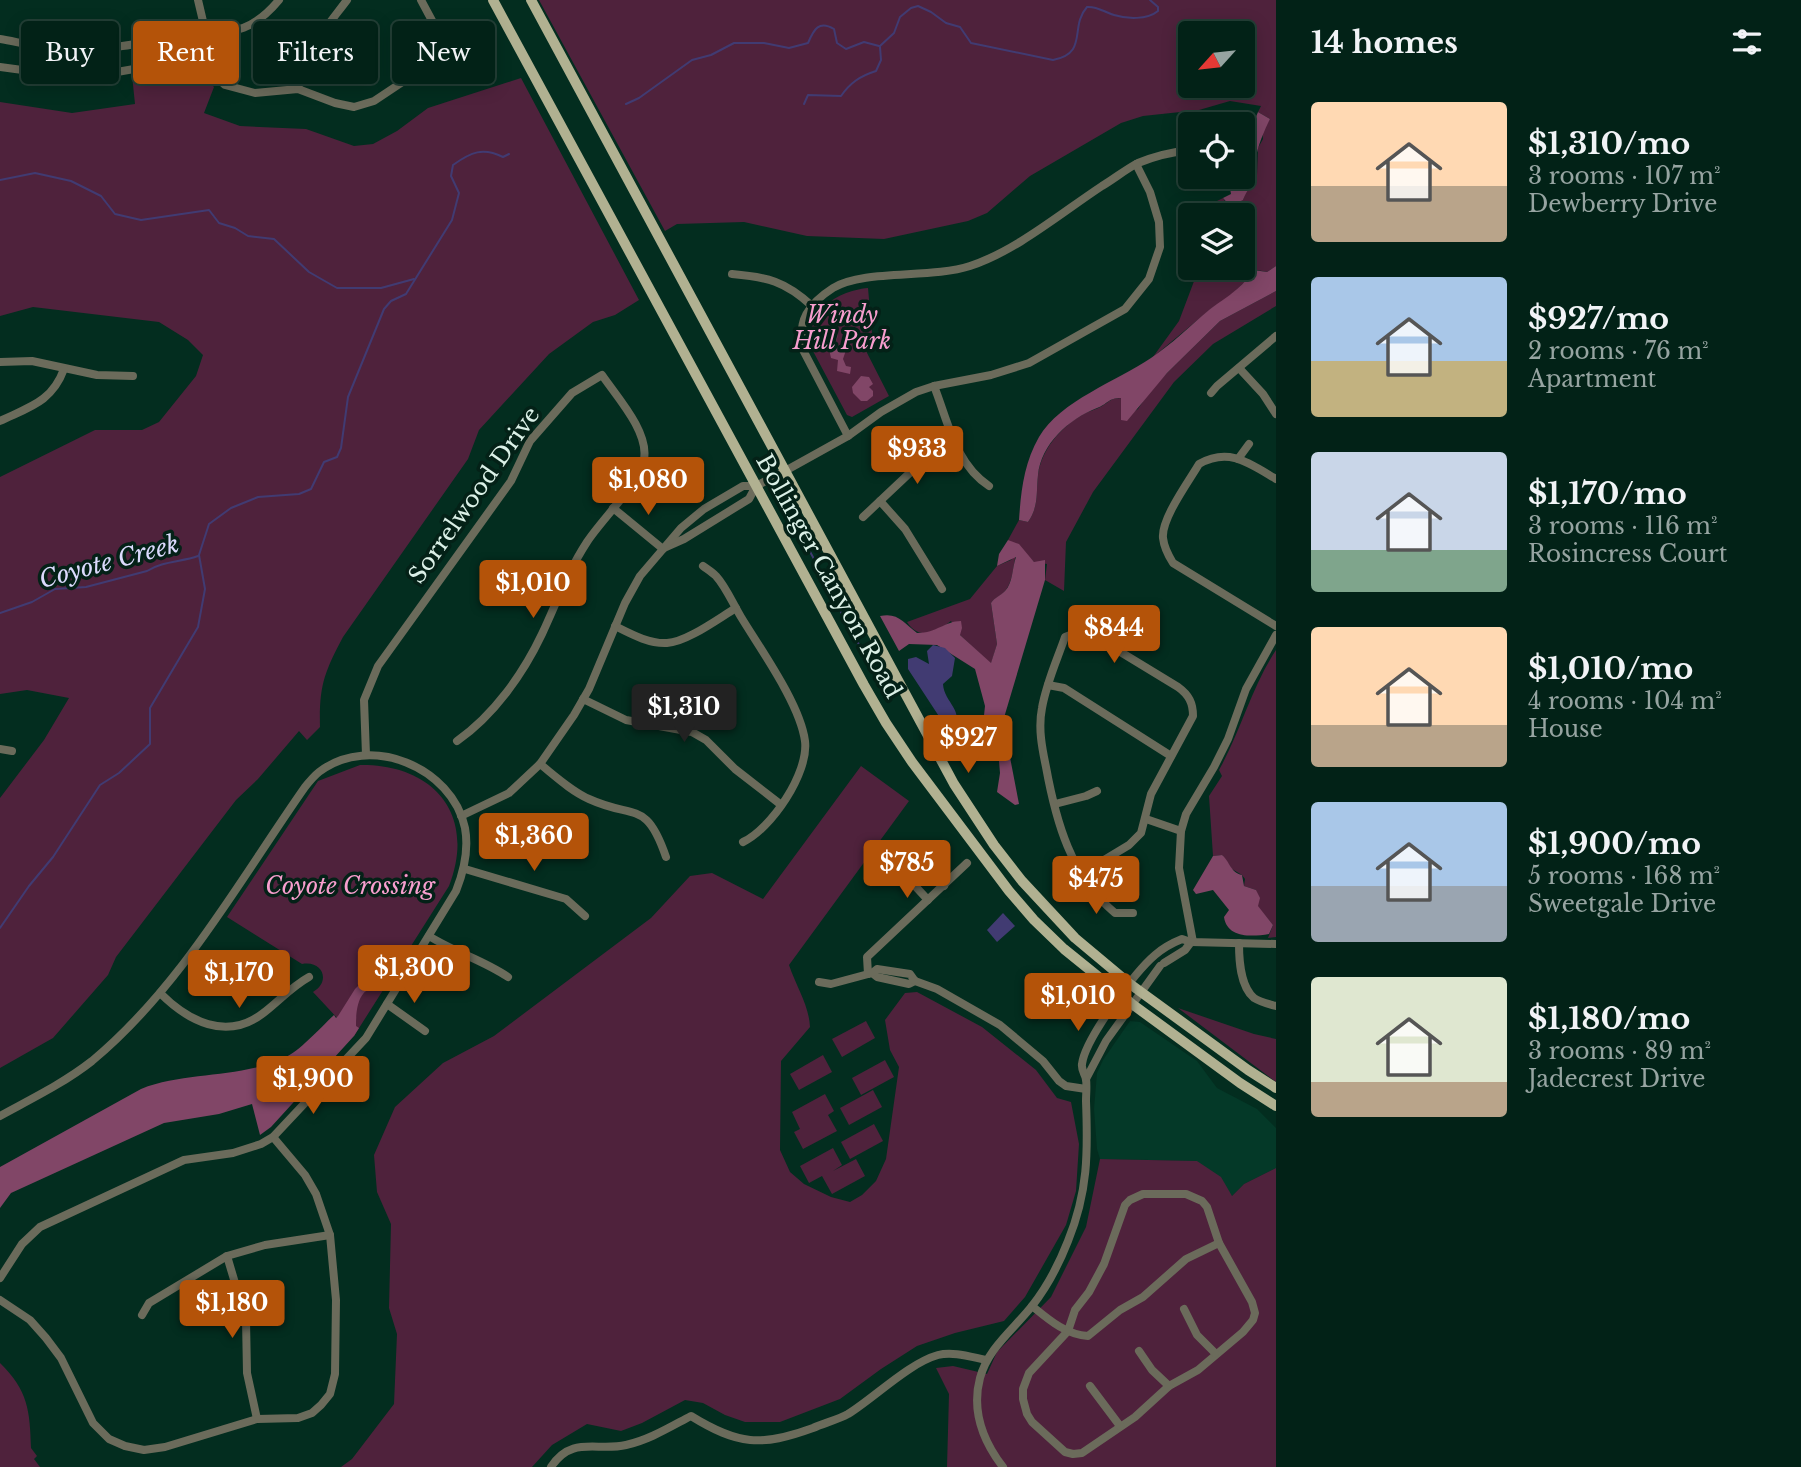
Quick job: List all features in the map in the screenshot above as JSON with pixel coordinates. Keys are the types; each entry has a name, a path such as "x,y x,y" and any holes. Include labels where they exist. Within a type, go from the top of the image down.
{"main road":[{"name":"Bollinger Canyon Road","path":"493,0 864,685 912,762 1009,891 1063,949 1121,996 1276,1106"},
{"name":"Bollinger Canyon Road","path":"531,0 954,784 979,823 1022,881 1075,938 1130,984 1276,1088"}],"street":[{"path":"198,0 203,21"},
{"path":"239,28 248,27 265,16 279,0"},
{"path":"298,89 300,72 309,50 347,0"},
{"path":"224,84 255,93 298,89 354,107 374,101 451,56 421,0"},
{"path":"0,39 68,50 133,45"},
{"path":"0,66 75,77 133,69"},
{"path":"848,436 803,350 801,327 812,306 835,286 847,282 940,272 986,260 1009,248 1136,164 1178,152"},
{"path":"461,816 509,793 540,764 583,699 640,576 681,528 704,509 743,486 756,486 785,471 848,436 890,406 916,392 1029,363 1125,309 1149,279 1160,247 1159,222 1150,192 1136,164"},
{"path":"732,274 783,283 812,306"},
{"path":"1211,393 1276,336"},
{"path":"0,362 32,360 97,375 133,376"},
{"path":"1239,368 1263,394 1276,414"},
{"path":"0,421 46,399 59,383 64,369"},
{"name":"Sorrelwood Drive","path":"366,755 364,700 378,666 511,481 530,441 572,393 602,375 644,441 644,459 639,474 613,508"},
{"path":"934,386 965,464 977,478 989,486"},
{"path":"863,517 951,434"},
{"path":"1238,459 1249,443"},
{"path":"1276,479 1227,454 1207,459 1199,464 1165,524 1163,535 1166,552 1173,563 1276,626"},
{"path":"663,548 684,539 749,499 756,486"},
{"path":"880,501 905,530 942,589"},
{"path":"457,741 478,726 521,673 542,635 567,574 613,508 663,548"},
{"path":"703,565 717,577 799,717 805,742 800,777 762,831 743,842"},
{"path":"615,626 650,641 666,643 684,638 736,608"},
{"path":"1081,874 1129,845 1141,833 1151,794 1193,716 1191,700 1178,688 1109,645 1084,633 1070,633 1065,637 1041,710 1041,739 1061,831 1081,874 1091,890 1115,913 1133,913"},
{"path":"1192,942 1179,868 1181,831 1186,814 1228,739 1246,689 1276,635"},
{"path":"1048,685 1064,688 1171,756"},
{"path":"583,699 626,720 692,732 706,740 734,769 780,804"},
{"path":"0,749 12,751"},
{"path":"0,1116 59,1084 91,1062 160,993 305,787 320,772 340,761 366,755 392,757 413,765 432,777 448,794 461,816 465,830 465,869 456,891 366,1038 333,1075 273,1137 261,1144 233,1153 184,1160 40,1227 22,1244 0,1279"},
{"path":"540,764 575,792 643,816 658,833 666,857"},
{"path":"1055,804 1097,791"},
{"path":"1146,819 1181,831"},
{"path":"928,900 904,874 909,860 920,858 944,886"},
{"path":"870,974 867,957 967,863"},
{"path":"465,869 566,899 584,916"},
{"path":"429,936 487,963 508,977"},
{"path":"1003,1467 990,1450 977,1415 979,1379 986,1360 1032,1306 1053,1275 1079,1214 1086,1184 1088,1154 1086,1084 1081,1068 1089,1043 1147,961 1162,949 1182,939 1192,942 1276,944"},
{"path":"1086,1084 1106,1041 1132,1004 1163,965 1192,942"},
{"path":"1239,943 1239,960 1247,989 1252,996 1276,1006"},
{"path":"819,982 831,984 870,974 909,984 915,981 937,989 1000,1025 1044,1061 1066,1086 1086,1084"},
{"path":"160,993 185,1016 205,1024 226,1027 244,1024 259,1016 294,985 309,977"},
{"path":"387,1004 425,1031"},
{"path":"333,1075 358,1097"},
{"path":"0,1300 30,1320 46,1338 61,1357 93,1423 117,1443 144,1450 165,1447 257,1419 299,1418 321,1405 330,1394 335,1374 335,1300 330,1234 316,1194 305,1175 273,1137"},
{"path":"1143,1194 1186,1194 1197,1198 1207,1207 1219,1243 1255,1312 1248,1326 1198,1370 1169,1387 1142,1412 1090,1449 1073,1454 1065,1452 1038,1429 1027,1414 1023,1399 1028,1373 1068,1331 1075,1310 1089,1292 1104,1264 1125,1205 1143,1194"},
{"path":"142,1315 149,1303 227,1256 265,1245 330,1234"},
{"path":"1032,1306 1068,1331 1077,1335 1091,1334 1120,1310 1143,1297 1186,1259 1219,1243"},
{"path":"227,1256 246,1320 247,1373 257,1419"},
{"path":"1184,1309 1197,1335 1215,1353"},
{"path":"1139,1350 1152,1370 1169,1387"},
{"path":"551,1467 556,1460 570,1451 589,1444 622,1446 647,1439 691,1416 709,1427 745,1441 790,1436 847,1415 882,1388 931,1358 951,1353 986,1360"},
{"path":"1090,1386 1120,1426"}],"shaded area":[{"path":"1258,112 1270,119 1258,149 1255,178 1255,120"},
{"path":"1230,189 1249,189 1243,200 1236,203 1227,203 1223,198 1231,194"},
{"path":"1276,266 1276,291 1220,321 1167,373 1127,421 1121,420 1121,398 1117,398 1076,419 1058,434 1040,464 1032,516 1028,522 1019,520 1027,467 1034,447 1048,424 1075,402 1137,367 1166,347 1246,280 1255,280 1255,270 1267,272"},
{"path":"836,327 837,330 834,347 846,350 843,359 846,366 851,367 850,374 837,371 838,360 831,358 829,349 821,343 826,329"},
{"path":"861,376 869,377 873,384 869,387 873,396 867,401 861,401 853,393 852,387"},
{"path":"1008,540 1019,544 1034,562 1045,560 1045,580 1003,721 1019,804 1015,805 997,792 999,761 994,744 983,725 985,706 975,669 937,645 909,644 899,651 880,616 896,617 917,633 961,621 960,635 991,663 997,644 991,603 1008,588 1016,557 997,566 999,554"},
{"path":"933,645 945,648 955,658 952,676 943,684 957,717 951,729 944,724 908,669 908,659 916,657 929,664 927,651"},
{"path":"1222,855 1233,870 1242,875 1244,886 1256,890 1260,898 1258,906 1273,925 1269,934 1255,936 1235,932 1226,924 1224,917 1229,910 1213,890 1196,894 1193,890 1213,856"},
{"path":"1003,913 1015,926 997,942 987,930"},
{"path":"373,964 383,987 367,990 360,998 356,1021 359,1028 354,1036 271,1127 260,1135 252,1104 219,1114 164,1123 11,1193 0,1208 0,1167 141,1089 159,1083 267,1065 290,1055 334,1015 336,1018 338,1016"},
{"path":"1130,1021 1140,1022 1197,1061 1217,1088 1257,1109 1276,1128 1276,1168 1244,1184 1232,1196 1197,1161 1100,1159 1094,1109 1097,1073"}],"green space":[{"path":"539,0 1276,0 1276,266 1267,272 1255,272 1255,203 1226,203 1243,200 1247,189 1255,189 1258,148 1263,139 1262,130 1270,119 1258,112 1261,106 1230,101 1199,110 1143,116 1121,123 1030,176 987,213 968,221 884,239 807,236 744,222 677,224 665,231"},
{"path":"132,75 133,84 211,84 214,87 204,113 240,126 306,129 354,146 373,144 397,131 428,108 521,78 639,300 615,315 593,322 549,354 479,430 468,459 343,637 324,680 320,701 320,727 307,740 299,731 236,800 116,957 108,975 53,1038 0,1068 0,798 44,740 69,698 27,690 0,694 0,477 95,430 142,430 159,422 196,376 203,355 188,340 159,322 33,307 0,316 0,102 72,113 135,104"},
{"path":"1223,198 1226,203 1213,203"},
{"path":"1194,280 1247,280 1227,299 1212,308 1153,357 1179,321"},
{"name":"Windy Hill Park","path":"868,288 873,344 864,347 889,396 852,417 847,415 814,353 812,328 816,317 832,300 855,290"},
{"path":"1276,291 1276,306 1213,344 1174,382 1093,492 1066,542 1064,591 1045,580 1047,564 1034,562 1008,540 1019,520 1028,522 1032,516 1040,466 1053,440 1074,420 1113,399 1121,398 1121,420 1138,409 1149,392 1220,321"},
{"path":"1016,554 1008,587 991,603 997,644 991,664 960,635 951,621 928,633 917,631 907,622 970,599 997,566 1011,560"},
{"path":"1276,650 1276,937 1268,938 1273,925 1258,907 1256,890 1244,886 1245,879 1232,869 1222,855 1213,856 1209,796 1222,776 1219,770 1267,664"},
{"name":"Coyote Crossing","path":"360,765 386,767 409,773 428,784 442,798 452,816 457,837 456,860 449,886 354,1036 313,992 322,983 319,968 302,964 227,917 318,781"},
{"path":"861,766 909,801 789,965 805,1003 810,1027 781,1061 780,1150 790,1172 804,1184 831,1197 850,1202 862,1195 876,1181 886,1159 899,1067 890,1050 885,1020 905,993 917,992 982,1027 1036,1070 1057,1098 1071,1102 1079,1144 1076,1191 1066,1225 1025,1297 1004,1321 917,1346 840,1399 780,1422 745,1422 703,1403 685,1400 621,1431 587,1424 552,1445 532,1467 341,1467 352,1459 394,1404 397,1334 389,1308 391,1224 377,1192 374,1155 395,1107 443,1063 494,1036 651,918 690,876 712,873 763,899"},
{"path":"1178,1008 1276,1039 1276,1082"},
{"path":"866,1021 875,1038 842,1057 832,1039"},
{"path":"823,1055 832,1072 799,1090 790,1074"},
{"path":"885,1060 894,1077 861,1095 852,1078"},
{"path":"873,1090 882,1107 849,1125 840,1108"},
{"path":"825,1094 834,1111 828,1115 837,1131 803,1149 794,1132 800,1129 792,1112"},
{"path":"874,1124 883,1141 850,1159 841,1142"},
{"path":"833,1148 842,1165 833,1171 856,1159 865,1176 832,1194 822,1176 809,1183 800,1166"},
{"path":"1100,1159 1197,1161 1221,1177 1232,1196 1244,1184 1276,1168 1276,1467 947,1467 949,1394 936,1368 953,1366 987,1374 997,1352 1051,1297 1086,1227"},
{"path":"0,1363 17,1382 26,1402 31,1448 40,1467 0,1467"}],"waterway":[{"name":"Coyote Creek","path":"880,46 894,33 900,17 918,6 946,23 960,27 971,43 1053,60 1071,52 1079,23 1087,7 1119,16 1143,17 1158,11 1158,7 1150,0"},
{"name":"Coyote Creek","path":"626,104 639,98 692,60 711,55 734,43 764,43 789,48 808,43 815,30 824,25 834,29 837,43 846,49 864,42 879,46"},
{"path":"804,104 808,95 841,96 856,80 876,71 881,60 880,47"},
{"name":"Coyote Creek","path":"0,928 53,857 100,785 119,773 150,744 150,708 198,627 205,589 199,555 209,524 231,508 258,497 299,494 311,489 324,462 337,457 341,448 348,397 384,309 391,301 406,294 452,220 459,193 451,176 453,165 477,152 489,152 503,157 509,154"},
{"path":"0,180 35,173 71,181 101,196 115,214 141,220 209,210 219,223 248,236 274,239 309,272 337,288 381,288 414,279"},
{"path":"781,499 836,599 846,625 879,674"},
{"name":"Coyote Creek","path":"0,613 32,602 55,589 86,587 198,556"}]}
